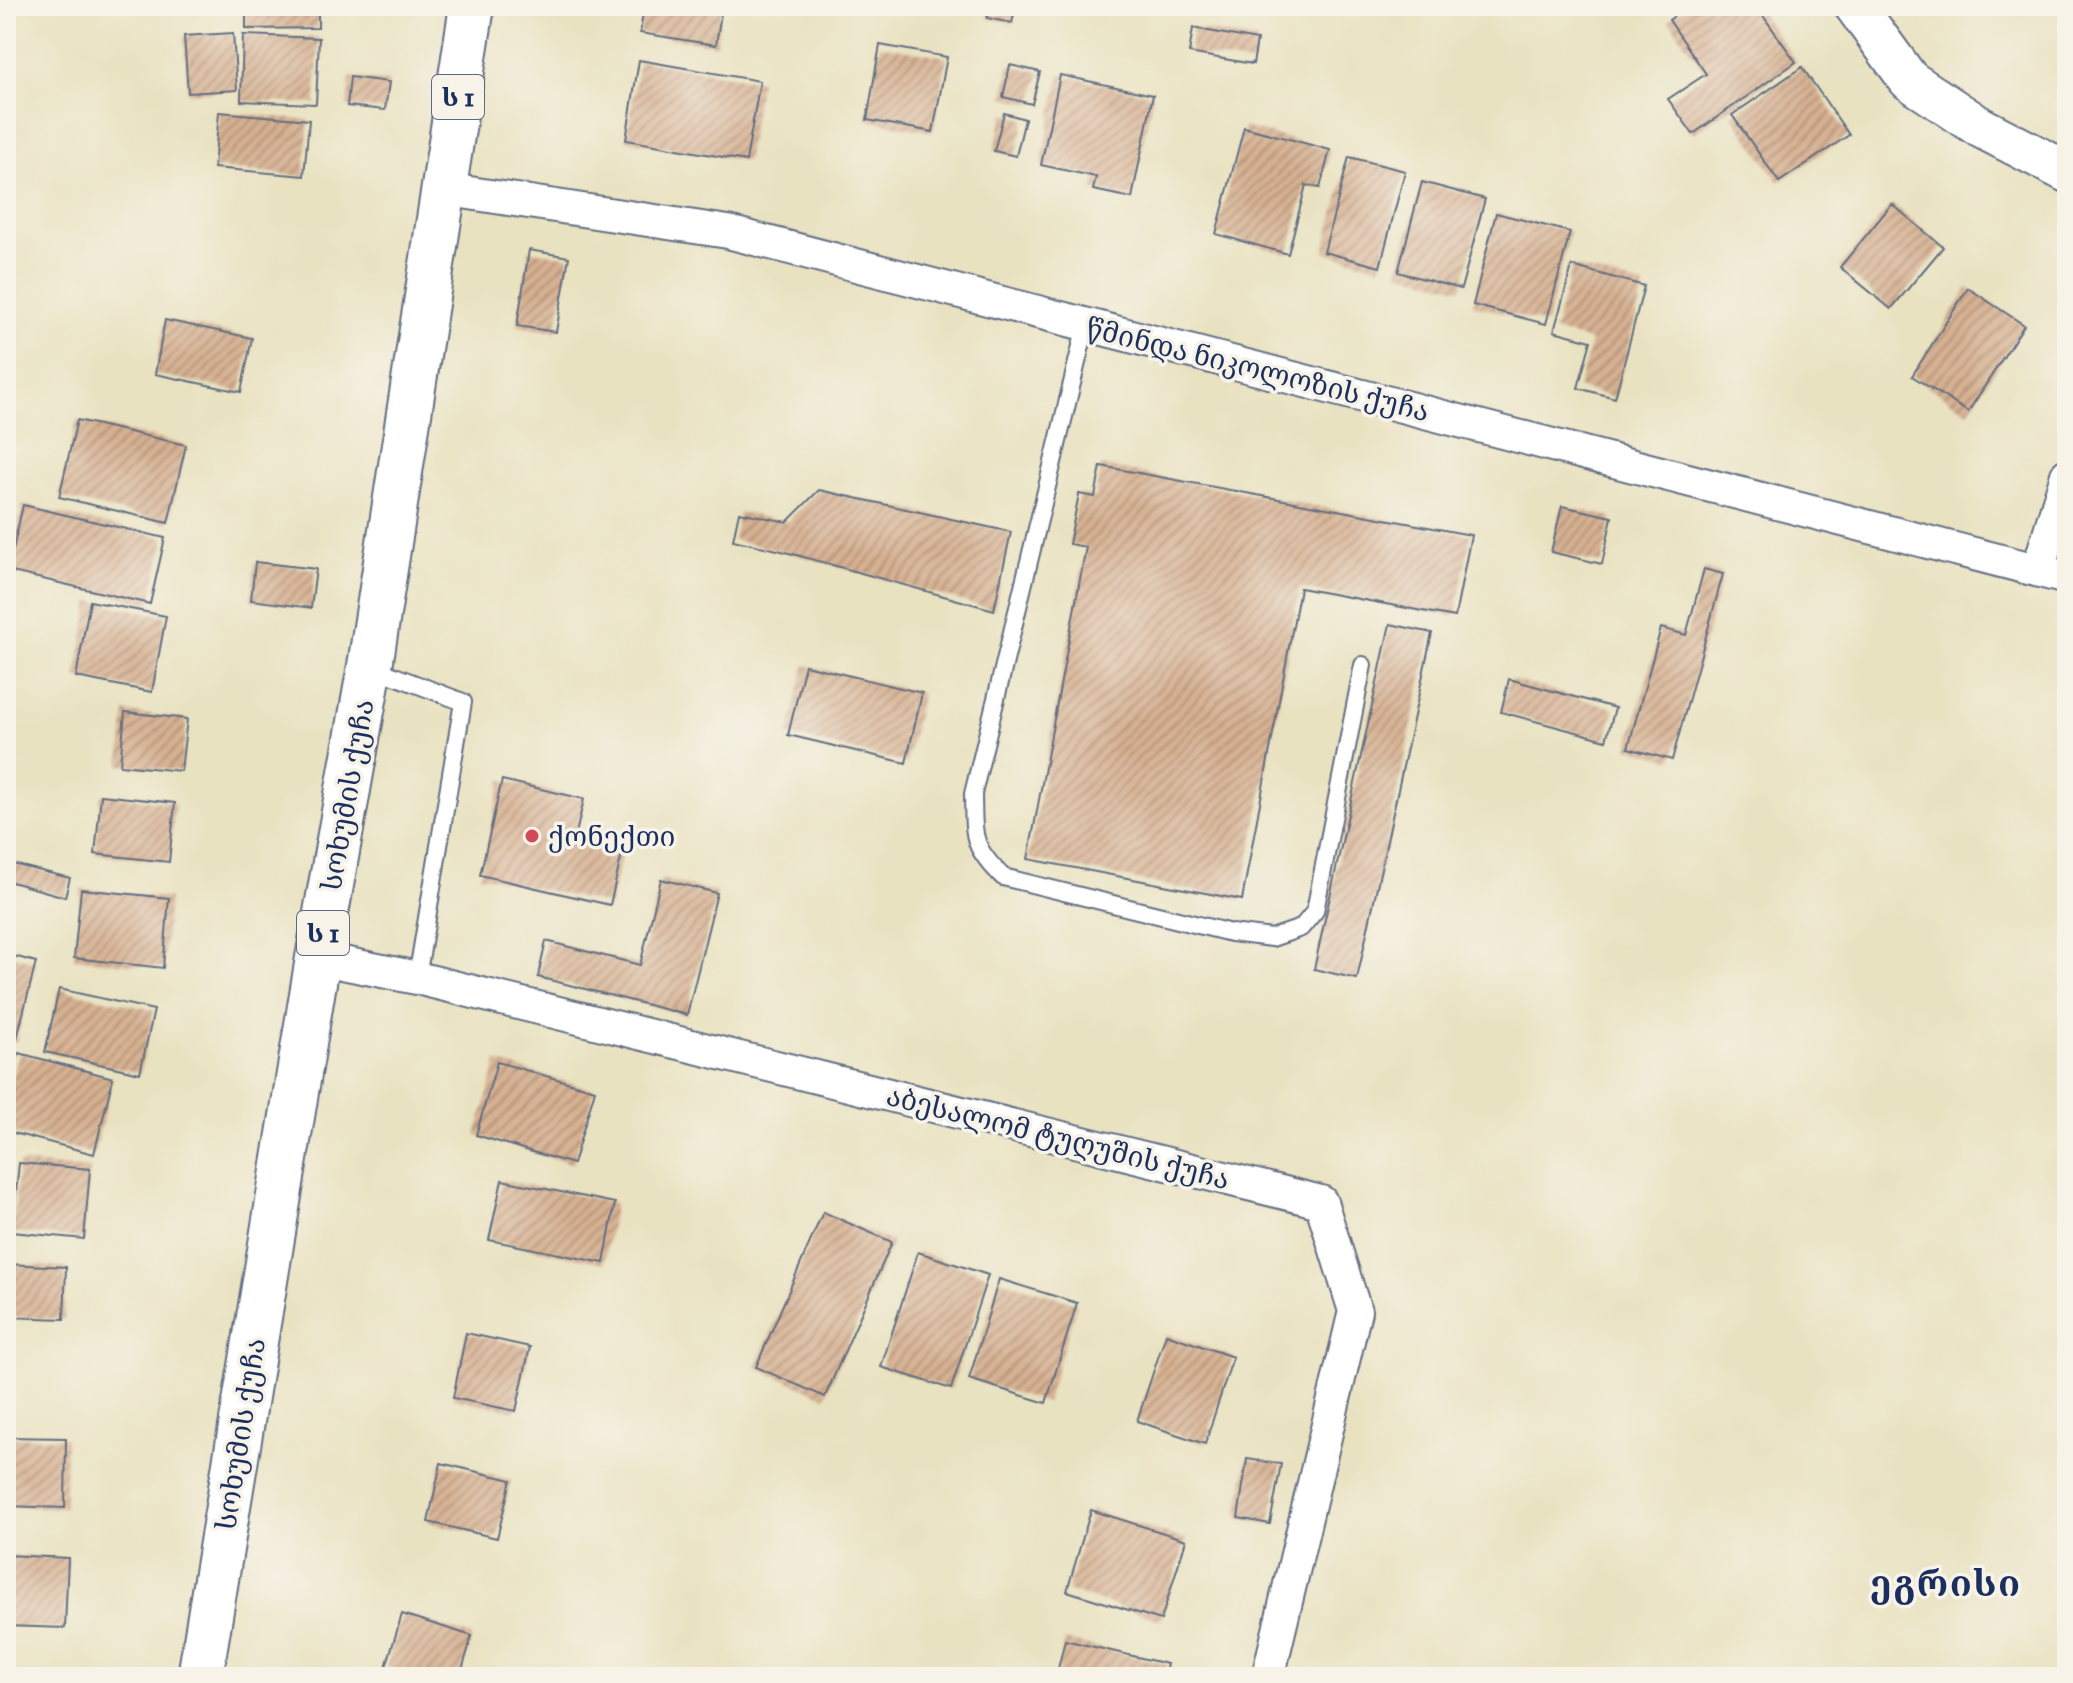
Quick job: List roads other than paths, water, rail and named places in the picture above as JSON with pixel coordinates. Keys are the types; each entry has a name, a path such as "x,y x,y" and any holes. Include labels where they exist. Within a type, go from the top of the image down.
{"highway":[{"name":"სოხუმის ქუჩა","path":"200,1677 318,958 370,666 472,6"}],"street":[{"path":"1855,6 1909,80 1980,127 2067,172"},
{"name":"წმინდა ნიკოლოზის ქუჩა","path":"443,189 728,232 2052,574"},
{"path":"2052,574 2067,475"},
{"name":"აბესალომ ტუღუშის ქუჩა","path":"318,958 417,978 1321,1202 1355,1311 1268,1677"}],"lane":[{"path":"1086,325 973,794 973,832 982,857 1003,877 1231,933 1272,938 1301,928 1315,911 1363,665"},
{"path":"370,666 463,702 417,978"}],"place":[{"name":"ქონექთი","path":"532,836"}],"district":[{"name":"ეგრისი","path":"1946,1583"}]}
